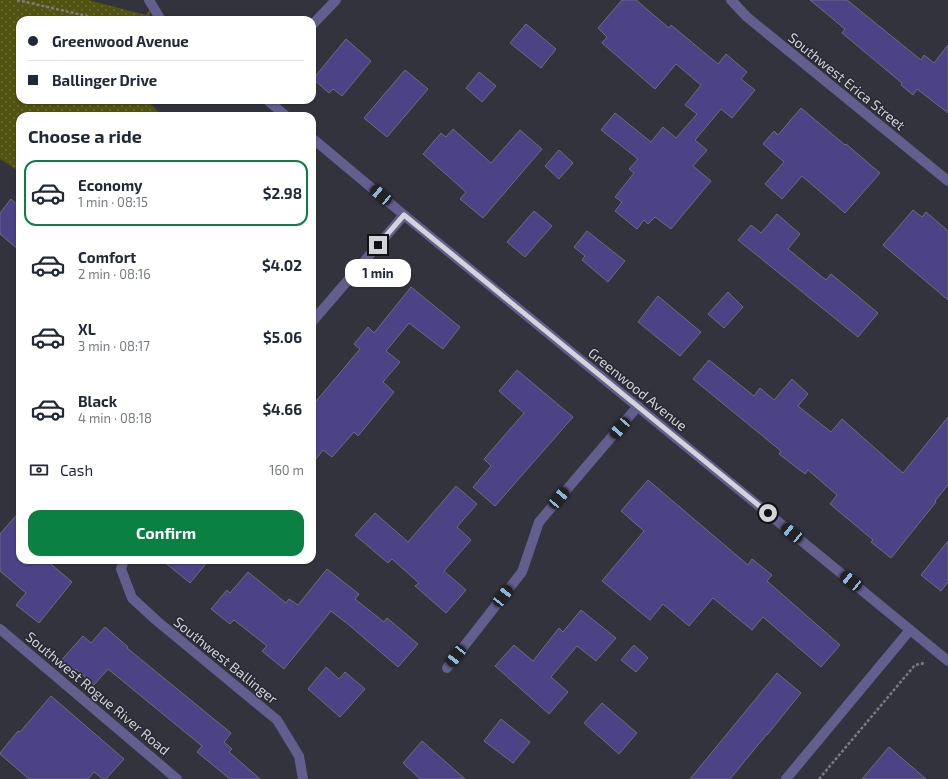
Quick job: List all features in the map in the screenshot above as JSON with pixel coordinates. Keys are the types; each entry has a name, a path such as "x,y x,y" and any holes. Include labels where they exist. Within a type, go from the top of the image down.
{"street":[{"path":"149,0 158,16"},
{"path":"316,21 336,0"},
{"name":"Southwest Erica Street","path":"731,0 747,17 948,181"},
{"path":"272,104 281,112"},
{"name":"Greenwood Avenue","path":"316,141 948,661"},
{"path":"316,317 404,215"},
{"path":"447,668 522,572 539,522 638,406"},
{"name":"Southwest Ballinger","path":"123,564 132,598 157,621 277,720 299,756 303,779"},
{"name":"Southwest Rogue River Road","path":"0,629 177,779"},
{"path":"786,779 910,630"}],"path":[{"path":"18,0 87,16"},
{"path":"819,779 915,665 925,662"}],"shaded area":[{"path":"0,0 88,0 146,15 152,6 149,16 16,16 16,104 151,104 158,112 16,112 16,169 0,159"}],"building":[{"path":"622,0 636,0 669,28 671,25 718,64 726,54 747,72 741,79 755,90 732,118 721,109 695,140 707,150 693,166 711,181 671,229 655,217 648,224 644,220 637,229 615,211 622,202 615,197 634,173 629,169 638,159 601,130 615,113 651,142 663,127 676,138 697,114 685,105 701,85 676,64 655,89 602,43 607,37 598,28"},
{"path":"810,0 847,0 921,60 924,55 934,63 948,45 948,113 917,89 913,95 901,85 902,83 842,33 845,29"},
{"path":"526,24 556,49 541,68 510,43"},
{"path":"346,39 371,61 342,96 333,89 329,93 316,82 316,75"},
{"path":"405,70 428,89 387,137 364,118"},
{"path":"479,72 496,86 482,102 466,88"},
{"path":"801,108 880,173 845,213 802,176 782,199 765,184 784,162 763,144 774,131 778,135"},
{"path":"453,129 491,163 520,130 542,149 483,218 460,199 466,192 423,154 441,133 446,137"},
{"path":"559,150 573,163 559,179 545,166"},
{"path":"11,199 16,203 16,248 0,234 0,213"},
{"path":"913,210 922,217 926,212 948,231 948,300 883,245"},
{"path":"534,211 552,226 525,257 507,242"},
{"path":"777,214 800,234 788,249 826,280 831,274 878,313 858,337 738,240 751,225 761,233"},
{"path":"587,231 625,261 608,282 582,260 585,256 574,247"},
{"path":"411,287 460,327 443,349 409,323 386,351 400,362 383,382 394,392 358,436 354,432 332,457 323,450 316,459 316,401 360,349 354,344 368,327 374,333"},
{"path":"728,292 743,307 724,328 708,314"},
{"path":"658,296 701,332 680,356 638,322"},
{"path":"709,360 754,396 760,388 774,400 792,379 808,394 798,406 831,432 842,419 903,473 948,417 948,485 891,558 871,542 873,540 830,504 837,495 808,470 805,474 779,454 781,451 693,379"},
{"path":"517,370 573,417 495,506 473,487 491,466 484,459 524,413 499,391"},
{"path":"648,480 748,565 752,559 772,575 767,581 840,645 821,667 763,617 752,630 713,598 689,626 663,604 650,620 602,581 644,531 621,511"},
{"path":"456,486 477,504 457,527 471,540 444,571 466,590 446,613 415,586 419,583 392,559 388,563 355,535 375,513 408,542"},
{"path":"16,516 16,564 51,564 72,582 39,623 16,605 26,593 0,571 0,534"},
{"path":"948,541 948,582 941,591 921,575"},
{"path":"167,564 206,564 190,583"},
{"path":"327,569 359,594 355,599 384,622 387,618 418,644 398,667 331,611 284,669 262,651 267,646 234,620 230,624 211,609 227,590 230,593 248,572 286,603 289,599 298,605"},
{"path":"581,610 616,638 596,661 577,646 551,677 568,692 549,714 495,666 514,645 533,661 559,628 563,632"},
{"path":"105,627 128,647 127,648 231,733 224,742 232,749 229,752 260,779 230,779 197,752 202,746 108,669 94,685 76,669 70,676 57,665 83,636 91,643"},
{"path":"634,645 648,658 636,672 621,660"},
{"path":"326,667 339,679 345,672 365,689 340,717 308,689"},
{"path":"777,673 801,693 767,735 730,779 690,779"},
{"path":"51,696 124,759 106,779 103,779 94,772 88,779 29,779 0,754 18,731 20,732"},
{"path":"602,703 637,733 619,754 584,723"},
{"path":"501,719 530,742 513,763 484,741"},
{"path":"422,741 465,779 420,779 403,763"},
{"path":"889,747 926,779 862,779"}],"route":[{"path":"378,245 404,215 768,513"}]}
